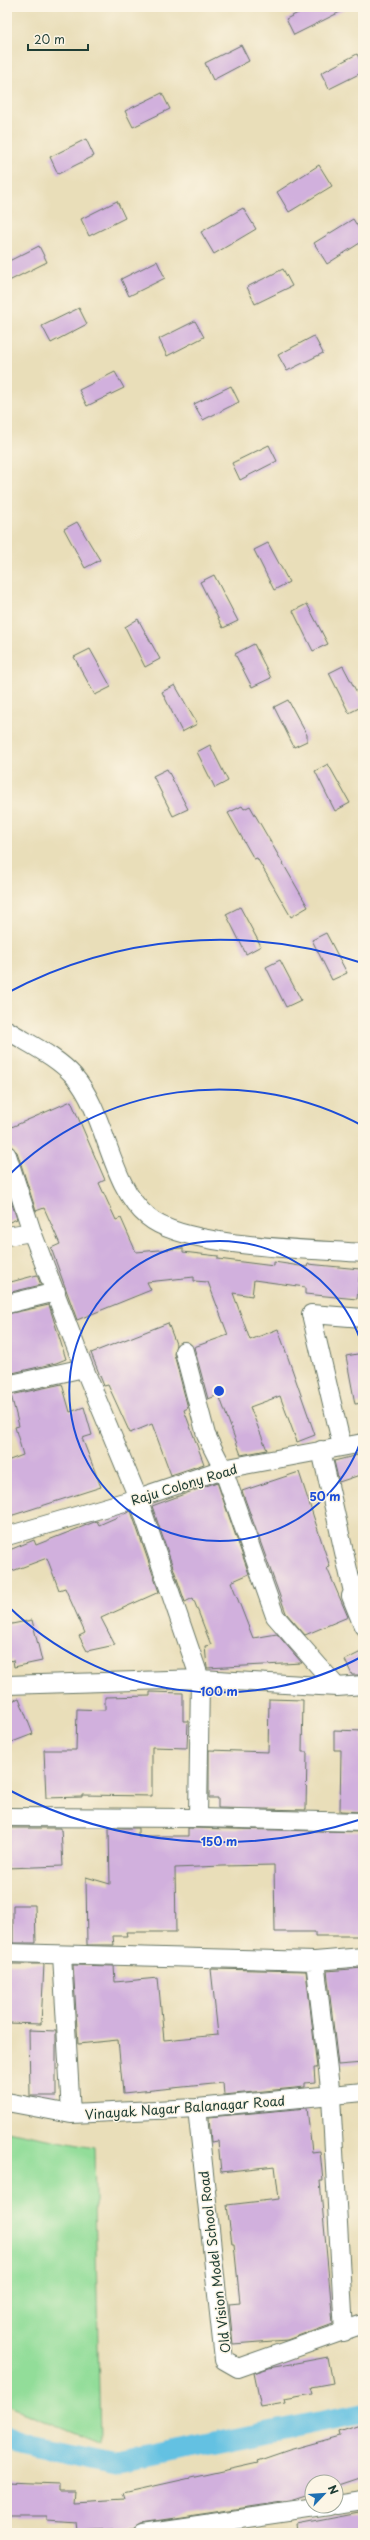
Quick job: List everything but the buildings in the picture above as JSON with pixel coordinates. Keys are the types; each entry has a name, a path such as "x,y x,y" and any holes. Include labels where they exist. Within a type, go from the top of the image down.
{"street":[{"path":"7,1030 57,1060 74,1076 88,1098 119,1173 132,1198 148,1217 171,1230 211,1240 363,1253"},
{"path":"7,1155 32,1232 84,1368 138,1498 200,1679 198,1818"},
{"path":"7,1236 32,1232"},
{"path":"7,1304 56,1292"},
{"path":"342,1446 311,1314 363,1318"},
{"path":"184,1351 206,1435 223,1469 275,1616 337,1687"},
{"path":"7,1385 84,1368"},
{"name":"Raju Colony Road","path":"7,1536 138,1498 223,1469 363,1443"},
{"path":"321,1450 353,1592 351,1596 363,1626"},
{"path":"7,1685 200,1679 337,1687 363,1685"},
{"path":"7,1817 198,1818 363,1822"},
{"path":"7,1953 315,1961 363,1957"},
{"path":"62,1955 70,2114"},
{"path":"315,1961 331,2096 344,2332 363,2324"},
{"name":"Vinayak Nagar Balanagar Road","path":"7,2102 70,2114 197,2108 363,2092"},
{"name":"Old Vision Model School Road","path":"197,2108 224,2360 238,2368 344,2332"},
{"path":"344,2504 363,2501"},
{"path":"143,2533 209,2529 304,2511"}],"green space":[{"path":"7,2131 94,2148 100,2443 7,2405"}],"waterway":[{"path":"7,2437 19,2443 116,2463 363,2413"}]}
